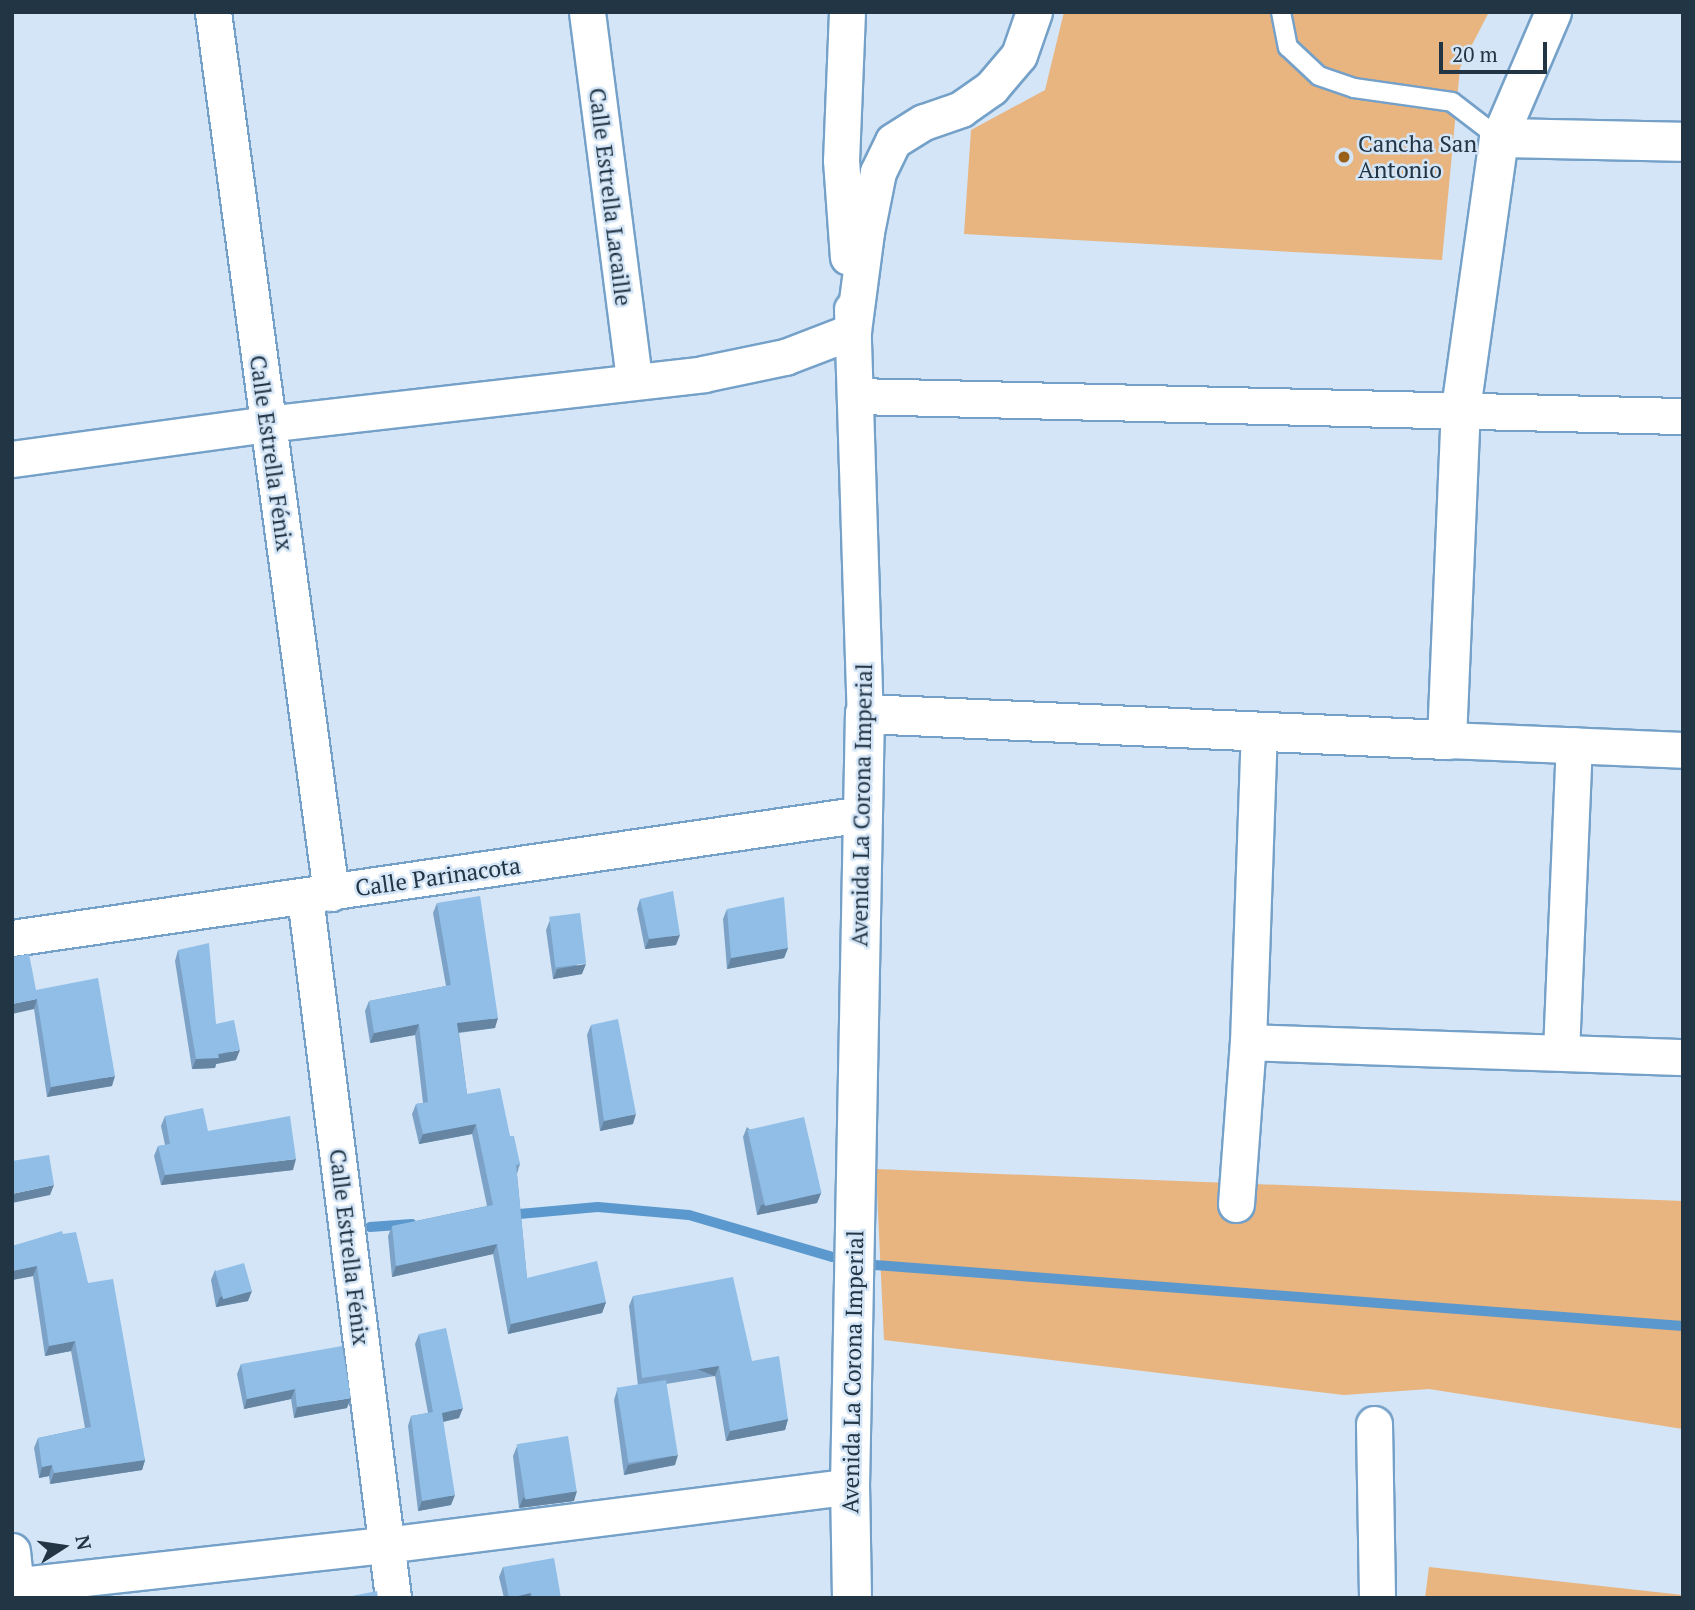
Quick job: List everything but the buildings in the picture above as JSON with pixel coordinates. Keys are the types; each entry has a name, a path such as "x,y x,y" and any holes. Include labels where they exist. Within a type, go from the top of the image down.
{"street":[{"name":"Calle Estrella Fénix","path":"213,12 267,424 393,1598"},
{"name":"Calle Estrella Lacaille","path":"587,12 634,381"},
{"name":"Avenida La Corona Imperial","path":"847,12 842,160 856,396 865,714 850,1486 852,1598"},
{"path":"12,460 267,424 703,374 785,357 853,331 876,184 893,141 924,122 961,109 991,88 1019,55 1034,12"},
{"path":"1447,740 1461,409 1499,138 1553,12"},
{"path":"1499,138 1683,142"},
{"path":"856,396 1683,416"},
{"path":"865,714 1683,750"},
{"path":"1236,1204 1248,1042 1259,733"},
{"path":"1561,1052 1574,746"},
{"name":"Calle Parinacota","path":"12,938 863,814"},
{"path":"1248,1042 1683,1057"},
{"path":"1374,1424 1377,1598"},
{"path":"12,1551 15,1590 850,1486"}],"lane":[{"path":"1281,12 1288,47 1319,76 1354,88 1452,102 1499,138"}],"shaded area":[{"path":"1064,12 1489,12 1460,68 1442,260 964,234 971,130 1045,90"},
{"path":"876,1169 1683,1201 1683,1429 1429,1389 1344,1395 884,1340"},
{"path":"1429,1567 1683,1595 1683,1598 1425,1598"}],"waterway":[{"path":"508,1215 598,1207 689,1215 833,1257"},
{"path":"370,1227 412,1224"},
{"path":"875,1265 1683,1326"}],"place":[{"name":"Cancha San Antonio","path":"1344,157"}]}
